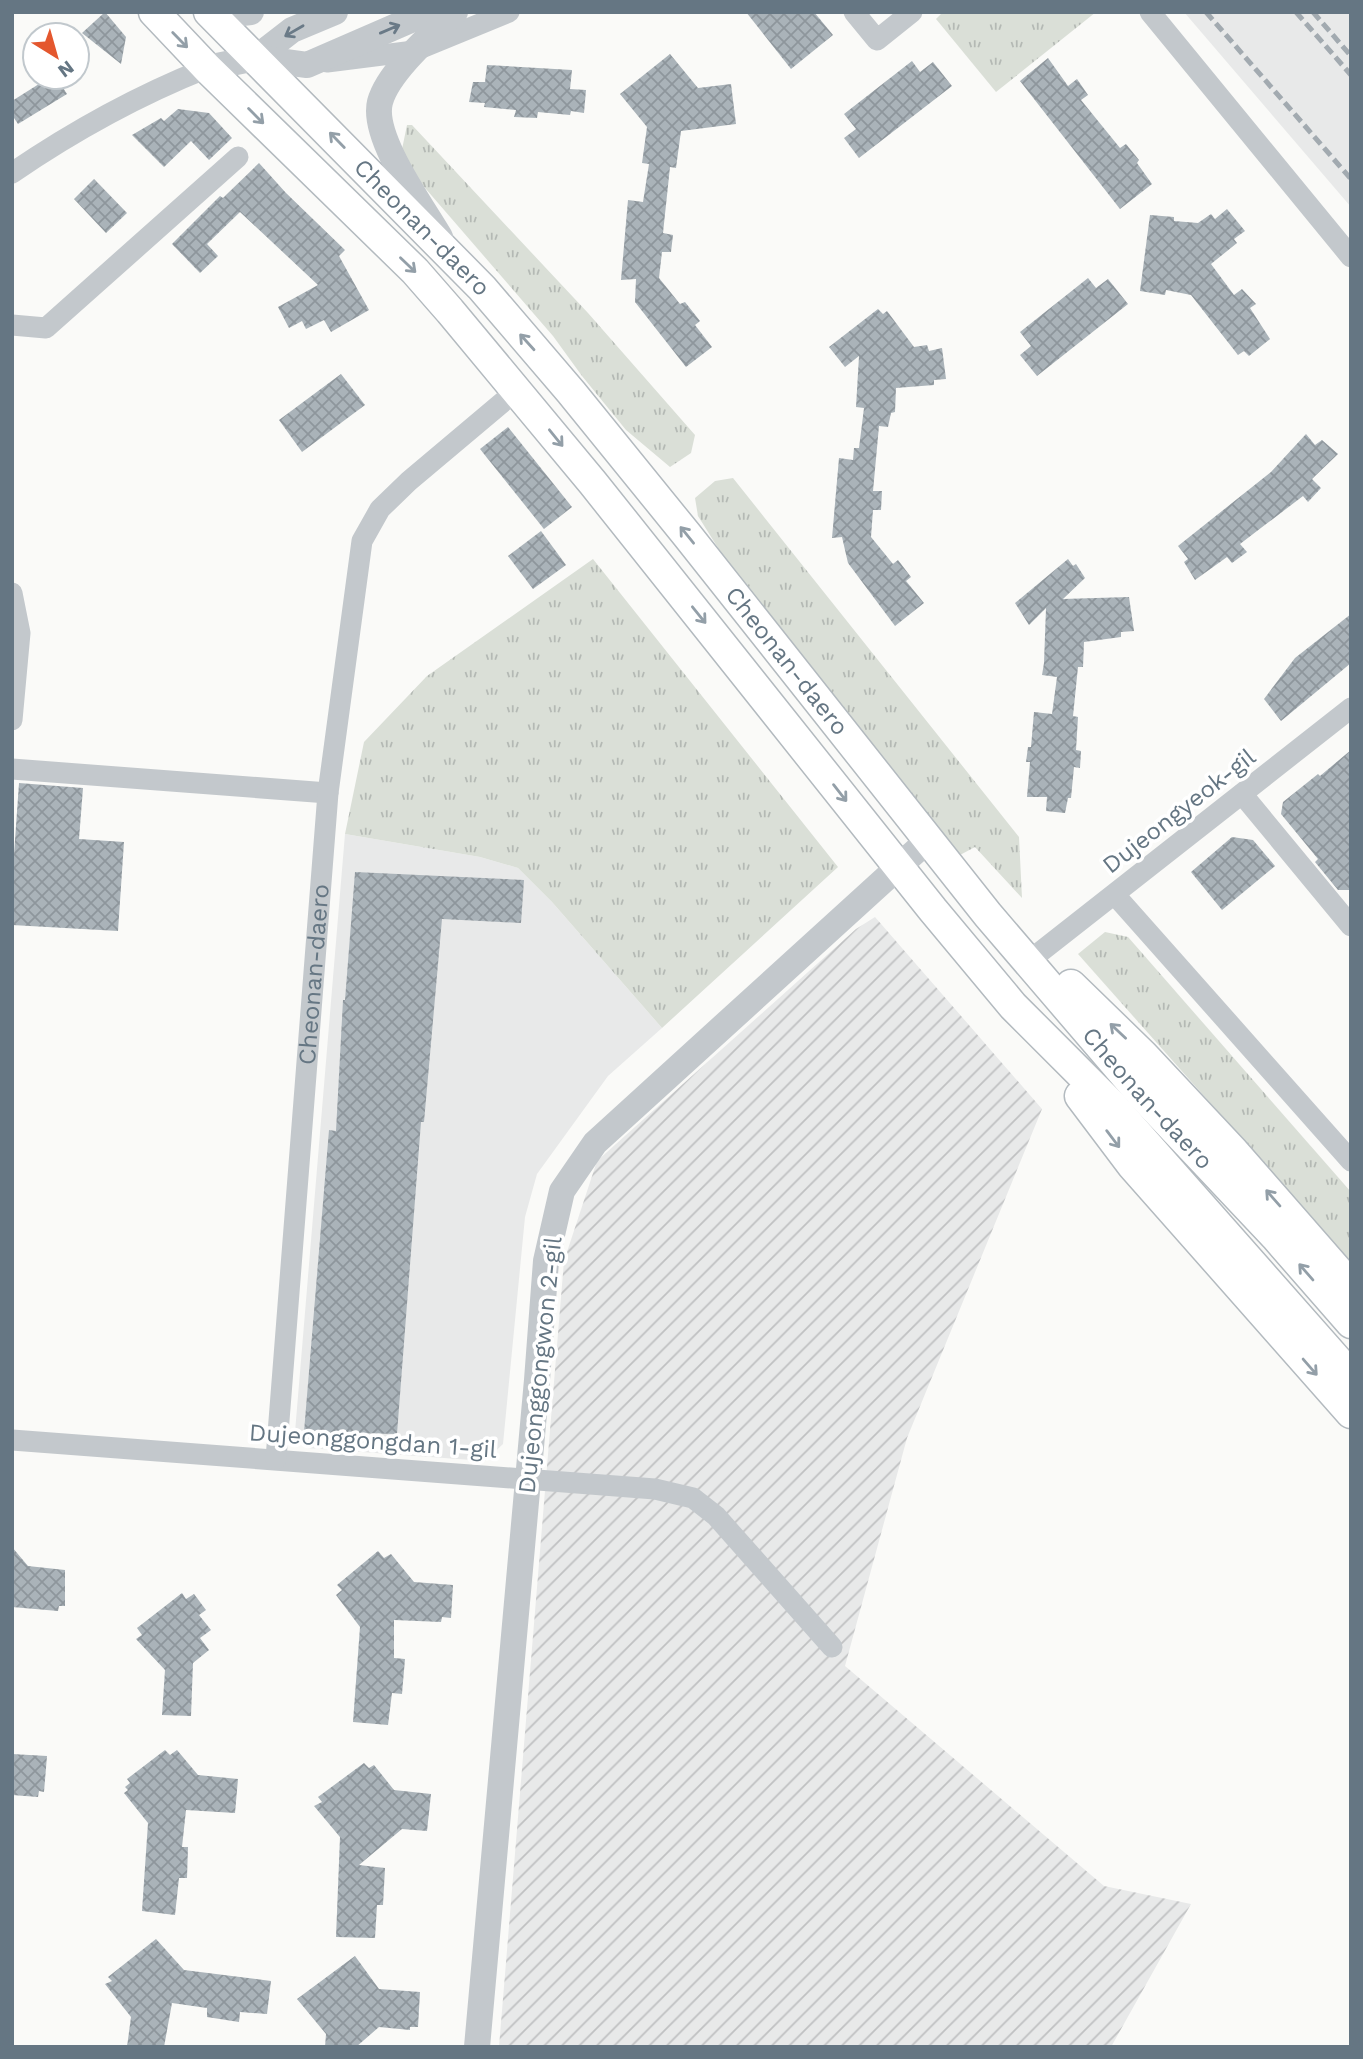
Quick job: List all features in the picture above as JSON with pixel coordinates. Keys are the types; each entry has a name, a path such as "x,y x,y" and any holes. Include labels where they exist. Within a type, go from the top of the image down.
{"main road":[{"name":"Cheonan-daero","path":"154,12 207,68 415,271 517,390 1013,1006 1110,1103 1351,1376"},
{"name":"Cheonan-daero","path":"209,12 482,288 571,392 988,915 1143,1096 1276,1237 1351,1323"},
{"path":"988,915 1039,954 1143,1055 1234,1152 1351,1286"},
{"path":"1013,1006 1132,1165 1351,1413"}],"street":[{"path":"228,12 251,12"},
{"path":"256,58 292,30 335,12"},
{"path":"307,65 429,12"},
{"path":"453,259 388,148 379,105 383,94 414,51 455,12"},
{"path":"12,173 162,86 207,68 256,58 307,65 414,51 509,12"},
{"path":"854,12 877,40 912,12"},
{"path":"1150,12 1351,257"},
{"path":"12,325 46,328 238,157"},
{"name":"Cheonan-daero","path":"276,1459 328,793 362,541 380,509 409,481 517,390"},
{"path":"12,593 20,633 12,720"},
{"name":"Dujeongyeok-gil","path":"1039,954 1351,708"},
{"path":"12,769 328,793"},
{"path":"1242,794 1351,926"},
{"name":"Dujeonggongwon 2-gil","path":"477,2047 545,1261 562,1191 595,1143 928,840"},
{"path":"1115,895 1351,1161"},
{"name":"Dujeonggongdan 1-gil","path":"12,1440 655,1489 693,1499 716,1516 832,1647"}],"shaded area":[{"path":"1184,12 1351,12 1351,207"},
{"path":"345,834 480,857 518,868 552,902 662,1028 608,1076 537,1174 525,1217 503,1444 485,1461 307,1448 295,1432"},
{"path":"875,917 1042,1109 907,1438 845,1666 1104,1886 1191,1904 1111,2047 499,2047 564,1261 597,1161 856,929"}],"green space":[{"path":"943,12 1096,12 996,92 936,19"},
{"path":"407,125 412,125 588,313 695,435 691,453 670,467 626,430 553,336 400,159"},
{"path":"733,478 1019,837 1022,898 975,847 960,855 735,575 698,516 695,498 715,481"},
{"path":"593,559 838,867 662,1028 552,902 518,868 480,857 345,834 364,742 427,676"},
{"path":"1105,932 1128,937 1351,1192 1351,1262 1078,954"}],"building":[{"path":"105,12 126,37 121,64 91,40 91,25"},
{"path":"746,12 814,12 833,35 791,69"},
{"path":"670,54 698,88 731,84 736,124 681,131 676,168 670,167 663,233 673,235 671,252 662,252 659,278 680,304 685,302 700,321 695,325 712,347 686,367 635,302 636,279 621,280 628,200 643,202 649,164 642,163 647,127 620,94"},
{"path":"1048,58 1068,86 1077,79 1088,95 1081,100 1120,148 1126,144 1139,160 1137,163 1152,184 1120,209 1020,81"},
{"path":"912,61 920,72 933,62 952,86 859,158 844,138 856,129 844,114"},
{"path":"487,65 572,70 570,89 586,90 584,113 571,111 570,115 538,112 537,118 514,117 516,110 484,107 485,103 469,102 473,82 485,82"},
{"path":"28,91 65,91 67,94 18,124 12,115 12,101"},
{"path":"178,109 209,113 232,138 209,160 191,141 164,167 132,135 161,118 164,121"},
{"path":"259,163 345,250 339,256 369,310 331,332 324,320 306,329 302,321 289,328 278,307 318,285 240,212 207,244 218,256 200,273 172,244 220,196 223,198"},
{"path":"94,179 127,213 106,233 74,199"},
{"path":"1227,209 1245,231 1234,239 1237,243 1211,264 1234,295 1242,289 1256,304 1250,308 1270,339 1249,356 1244,351 1238,355 1191,295 1166,290 1165,295 1140,291 1150,215 1198,223 1211,214 1215,219"},
{"path":"1088,278 1096,288 1108,279 1128,304 1037,376 1020,355 1031,346 1020,332"},
{"path":"878,309 883,314 887,311 914,347 927,345 929,351 942,348 946,379 934,380 934,385 896,388 895,412 891,413 888,427 879,426 873,491 882,491 881,510 873,510 871,537 893,564 898,560 911,577 906,581 924,603 895,626 848,563 842,537 832,538 839,458 853,460 854,448 859,448 864,408 856,407 859,356 845,367 829,347"},
{"path":"341,374 365,405 302,452 279,420"},
{"path":"508,427 572,507 544,529 480,449"},
{"path":"1306,434 1315,445 1322,440 1338,454 1312,479 1321,488 1308,502 1303,496 1240,544 1247,552 1232,563 1227,557 1195,580 1184,562 1188,559 1178,546 1271,472"},
{"path":"541,531 566,565 533,589 508,556"},
{"path":"1068,559 1073,566 1076,564 1085,578 1063,599 1129,597 1134,631 1121,632 1121,637 1084,642 1083,667 1078,667 1073,716 1078,717 1076,750 1081,751 1080,768 1074,767 1071,798 1068,798 1065,813 1046,811 1047,797 1027,797 1030,762 1026,762 1028,747 1031,747 1034,712 1052,714 1057,677 1042,675 1046,608 1029,625 1015,603"},
{"path":"1351,614 1351,663 1281,721 1264,699 1295,658"},
{"path":"1351,750 1351,890 1338,890 1315,862 1318,859 1281,814 1283,802"},
{"path":"19,783 83,788 79,839 124,842 118,931 12,925"},
{"path":"1232,837 1253,840 1275,866 1222,910 1191,872"},
{"path":"355,872 524,880 521,923 442,919 424,1122 421,1122 397,1434 304,1432 329,1130 336,1131 343,1000"},
{"path":"12,1547 28,1566 65,1570 65,1606 59,1606 58,1611 12,1607"},
{"path":"378,1551 384,1558 391,1554 414,1582 453,1585 451,1618 442,1617 441,1622 394,1620 394,1658 405,1659 402,1694 392,1693 388,1725 353,1722 360,1627 336,1595 342,1590 337,1585"},
{"path":"182,1593 186,1599 194,1594 206,1610 199,1615 211,1630 200,1638 209,1650 193,1663 191,1716 162,1715 165,1670 136,1639 142,1635 137,1628"},
{"path":"165,1750 170,1755 177,1750 198,1775 238,1779 235,1813 186,1810 182,1847 188,1847 187,1878 179,1878 175,1915 142,1911 148,1823 124,1793 128,1790 125,1787 130,1783 127,1779"},
{"path":"12,1754 47,1756 44,1792 39,1791 38,1797 12,1795"},
{"path":"364,1763 369,1768 374,1765 394,1790 431,1794 427,1831 402,1829 359,1865 385,1868 383,1905 377,1905 375,1938 336,1937 340,1837 314,1806 322,1802 318,1797"},
{"path":"156,1939 184,1970 271,1981 267,2014 240,2012 239,2022 207,2017 207,2008 172,2003 164,2047 127,2047 131,2017 105,1984 112,1981 108,1977"},
{"path":"355,1956 379,1989 420,1992 418,2027 410,2027 410,2030 379,2027 356,2047 325,2047 326,2034 297,1999"}],"railway":[{"path":"1206,12 1351,179"},
{"path":"1296,12 1351,75"},
{"path":"1313,12 1351,56"}]}
